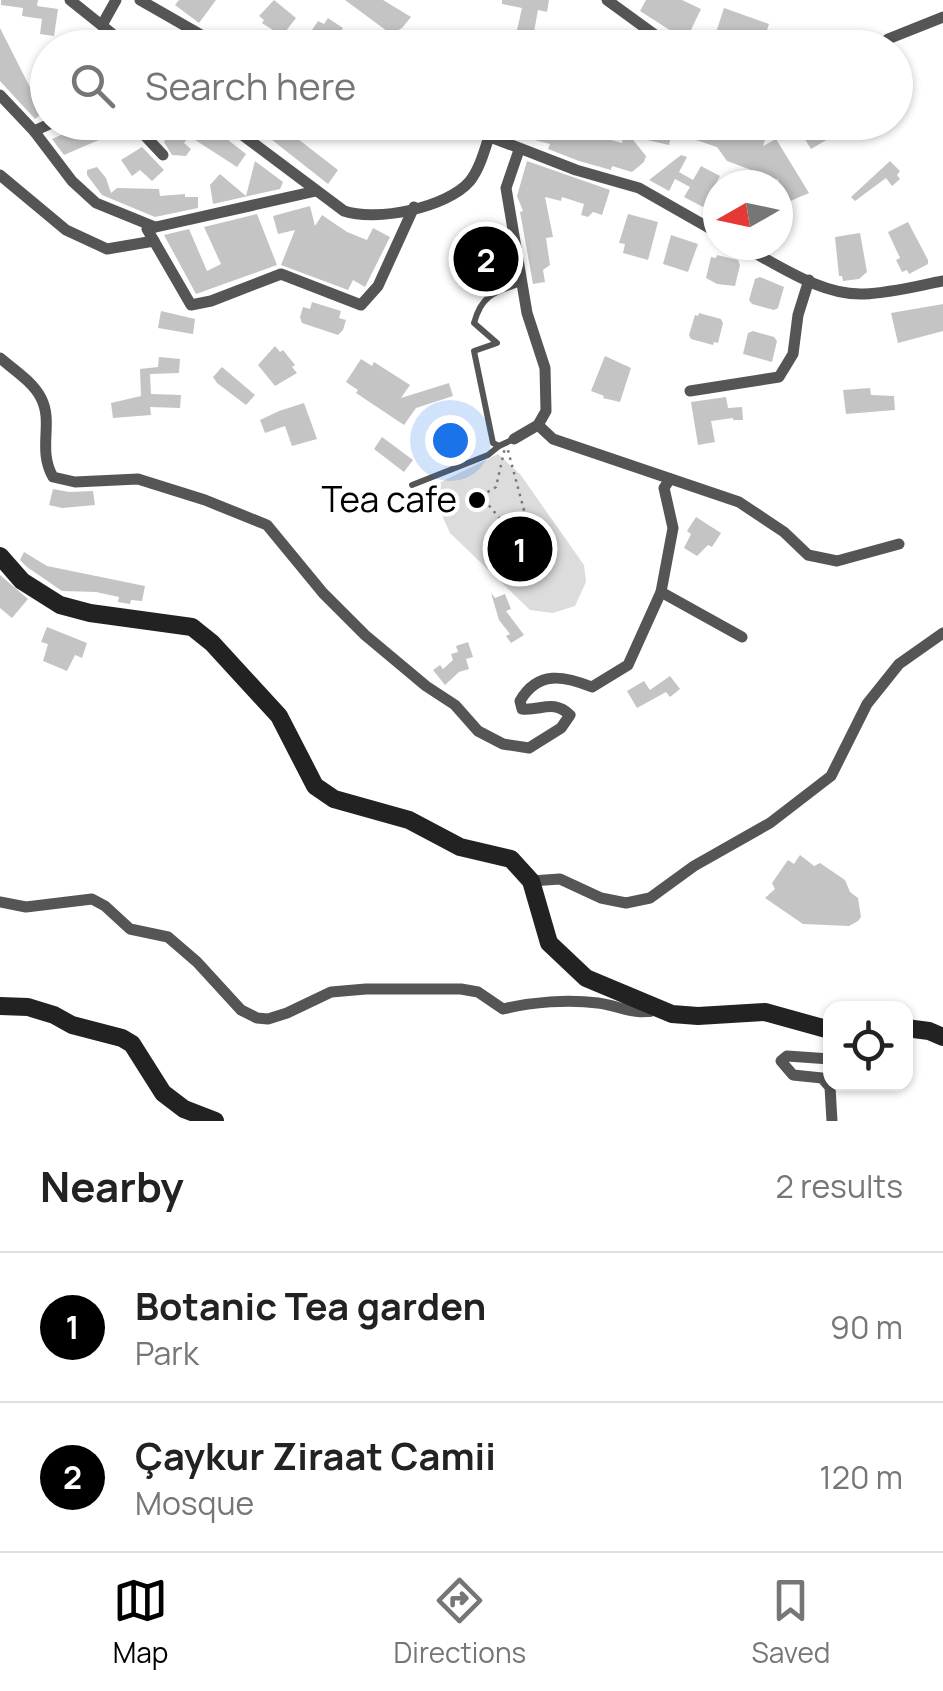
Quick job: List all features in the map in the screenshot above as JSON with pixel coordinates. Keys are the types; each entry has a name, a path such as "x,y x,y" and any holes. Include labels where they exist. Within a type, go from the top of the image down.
{"street":[{"path":"70,0 107,30"},
{"path":"102,26 116,0"},
{"path":"140,0 192,30"},
{"path":"607,0 648,30"},
{"path":"910,30 943,16"},
{"path":"0,95 30,127"},
{"path":"41,140 72,181 96,203 154,234 192,306 281,274 360,305 378,286 414,207"},
{"path":"149,140 163,155"},
{"path":"249,140 344,212 360,217 380,216 448,198 473,178 487,140"},
{"path":"497,140 639,188 703,225"},
{"path":"506,442 538,425 546,411 545,368 521,283 506,188 519,150"},
{"path":"0,175 66,230 107,249 316,191"},
{"path":"770,260 844,293 864,294 943,281"},
{"path":"690,391 778,377 792,354 798,314 809,280"},
{"path":"0,358 38,392 43,402 47,417 45,463 52,477 75,482 138,479 267,525 323,593 364,634 454,705 478,731 503,744 529,748 543,742 568,720 570,715 561,706 522,709 520,702 525,693 545,678 566,677 592,687 628,665 661,592 673,528 664,488 670,479"},
{"path":"538,425 552,439 739,502 784,532 808,555 837,562 899,544"},
{"path":"0,556 22,581 60,605 192,627 212,642 279,716 315,786 334,799 409,820 460,847 511,859 532,880 549,943 586,978 672,1014 765,1012 823,1028"},
{"path":"661,592 742,638"},
{"path":"532,880 560,879 600,898 626,903 650,898 694,866 770,823 831,776 867,704 898,664 943,633"},
{"path":"0,902 26,907 92,899 106,906 130,930 168,937 241,1010 257,1018 287,1013 331,992 366,988 461,989 478,992 503,1009 526,1003 587,1002 642,1014 659,1008"},
{"path":"0,1006 28,1007 82,1028 122,1038 132,1044 163,1093 184,1109 215,1121"},
{"path":"913,1029 943,1038"},
{"path":"823,1059 787,1056 781,1061 793,1075 823,1079"},
{"path":"830,1091 832,1121"}],"lane":[{"path":"506,442 492,443 474,351 498,342 474,323 479,306 494,293 521,283"},
{"path":"412,485 488,455 506,442"}],"path":[{"path":"501,461 496,487 482,496 534,558 552,557 528,524 506,442"}],"shaded area":[{"path":"498,454 520,474 584,565 586,582 575,606 553,613 530,610 450,533 435,500 441,482"}],"building":[{"path":"1,0 38,0 37,6 58,9 55,30 41,30 42,19 22,16 23,8 1,5"},
{"path":"179,0 216,0 199,23 175,5"},
{"path":"274,0 296,18 287,30 273,30 259,16"},
{"path":"345,0 383,0 411,17 398,30 386,30"},
{"path":"502,0 549,0 547,12 538,10 534,30 517,30 522,8 502,4"},
{"path":"646,0 682,0 701,9 691,30 670,30 640,11"},
{"path":"724,8 769,24 767,30 717,30"},
{"path":"328,18 343,28 312,30 318,21 324,24"},
{"path":"0,28 30,87 30,114 0,81"},
{"path":"53,140 99,140 64,155"},
{"path":"186,140 184,143 191,149 186,156 172,155 164,142"},
{"path":"195,140 228,140 246,154 237,167"},
{"path":"272,140 299,140 338,170 328,184"},
{"path":"534,140 633,140 646,156 632,172 612,166 611,170 548,149 550,144"},
{"path":"696,140 765,140 763,146 777,140 809,193 793,200 793,170 751,170 727,161 717,147"},
{"path":"805,140 826,140 811,149"},
{"path":"142,147 164,170 152,181 140,170 132,176 121,160"},
{"path":"681,155 687,157 679,172 693,180 701,166 709,170 703,170 703,207 684,197 690,187 675,179 669,191 649,180"},
{"path":"255,161 283,182 280,189 213,204 210,185 220,174 246,196"},
{"path":"527,161 610,190 602,215 593,212 588,217 581,215 584,204 562,197 561,201 545,197 553,237 546,238 550,265 543,270 545,282 533,284 520,212 523,211 517,196"},
{"path":"890,161 900,171 900,179 892,186 886,178 855,201 851,197"},
{"path":"97,167 111,193 117,188 159,189 160,196 198,197 198,208 155,217 102,195 87,175 87,170"},
{"path":"310,206 315,226 322,215 367,240 373,228 390,237 365,287 353,280 348,290 281,265 295,230 278,234 273,216"},
{"path":"257,214 277,265 196,294 164,235 189,229 207,271 221,264 204,227"},
{"path":"628,214 658,222 648,260 623,253 625,244 619,243"},
{"path":"908,222 928,260 928,264 909,274 907,270 902,272 896,260 900,258 888,232"},
{"path":"860,233 867,272 859,279 843,281 839,276 835,237"},
{"path":"671,235 698,244 688,272 663,264"},
{"path":"490,237 502,261 497,269 499,279 489,281 487,271 473,268 471,257 478,256 483,248 481,239"},
{"path":"710,260 738,260 735,286 706,278"},
{"path":"760,277 784,287 774,310 749,300 755,279"},
{"path":"312,302 341,311 339,318 346,320 338,335 302,323 303,307 310,309"},
{"path":"943,304 943,331 898,343 891,313"},
{"path":"161,311 195,319 193,334 158,328"},
{"path":"695,315 721,319 718,343 691,339"},
{"path":"753,331 777,341 772,362 743,354 748,333"},
{"path":"275,346 280,352 283,350 297,373 275,386 258,365"},
{"path":"605,356 631,368 620,402 591,391"},
{"path":"159,357 180,359 179,373 150,374 151,394 181,395 180,408 150,407 151,415 113,418 111,403 141,396 140,369 158,367"},
{"path":"361,359 372,366 374,362 410,385 401,398 449,383 453,396 416,408 404,425 346,382"},
{"path":"222,367 255,395 246,405 213,377"},
{"path":"870,388 871,395 894,396 895,410 846,414 843,390"},
{"path":"726,397 728,408 742,407 743,420 711,421 715,442 698,445 691,402"},
{"path":"304,403 317,439 292,446 285,426 265,433 260,420"},
{"path":"382,437 413,460 404,472 374,449"},
{"path":"53,489 93,491 95,505 49,505"},
{"path":"696,517 721,533 712,547 708,545 697,556 684,548 691,534 687,531"},
{"path":"24,552 47,566 145,586 142,601 131,600 130,604 96,592 62,591 20,560"},
{"path":"0,575 28,599 12,618 0,608"},
{"path":"491,593 495,598 505,594 511,609 506,611 524,635 511,643 506,636 510,634 499,620"},
{"path":"47,627 87,643 82,658 75,655 67,671 43,661 48,644 41,642"},
{"path":"468,642 473,657 466,659 469,669 459,672 445,685 433,670 440,665 443,669 453,660 451,654 458,652 456,646"},
{"path":"670,676 680,689 670,697 666,692 637,708 627,691 644,681 650,690"},
{"path":"800,855 845,880 858,898 858,921 849,926 803,924 765,898 775,889 772,883 788,860 794,864"}],"place":[{"name":"Çaykur Ziraat Camii","path":"486,259"},
{"name":"Tea cafe","path":"477,500"},
{"name":"Botanic Tea garden","path":"520,549"}]}
